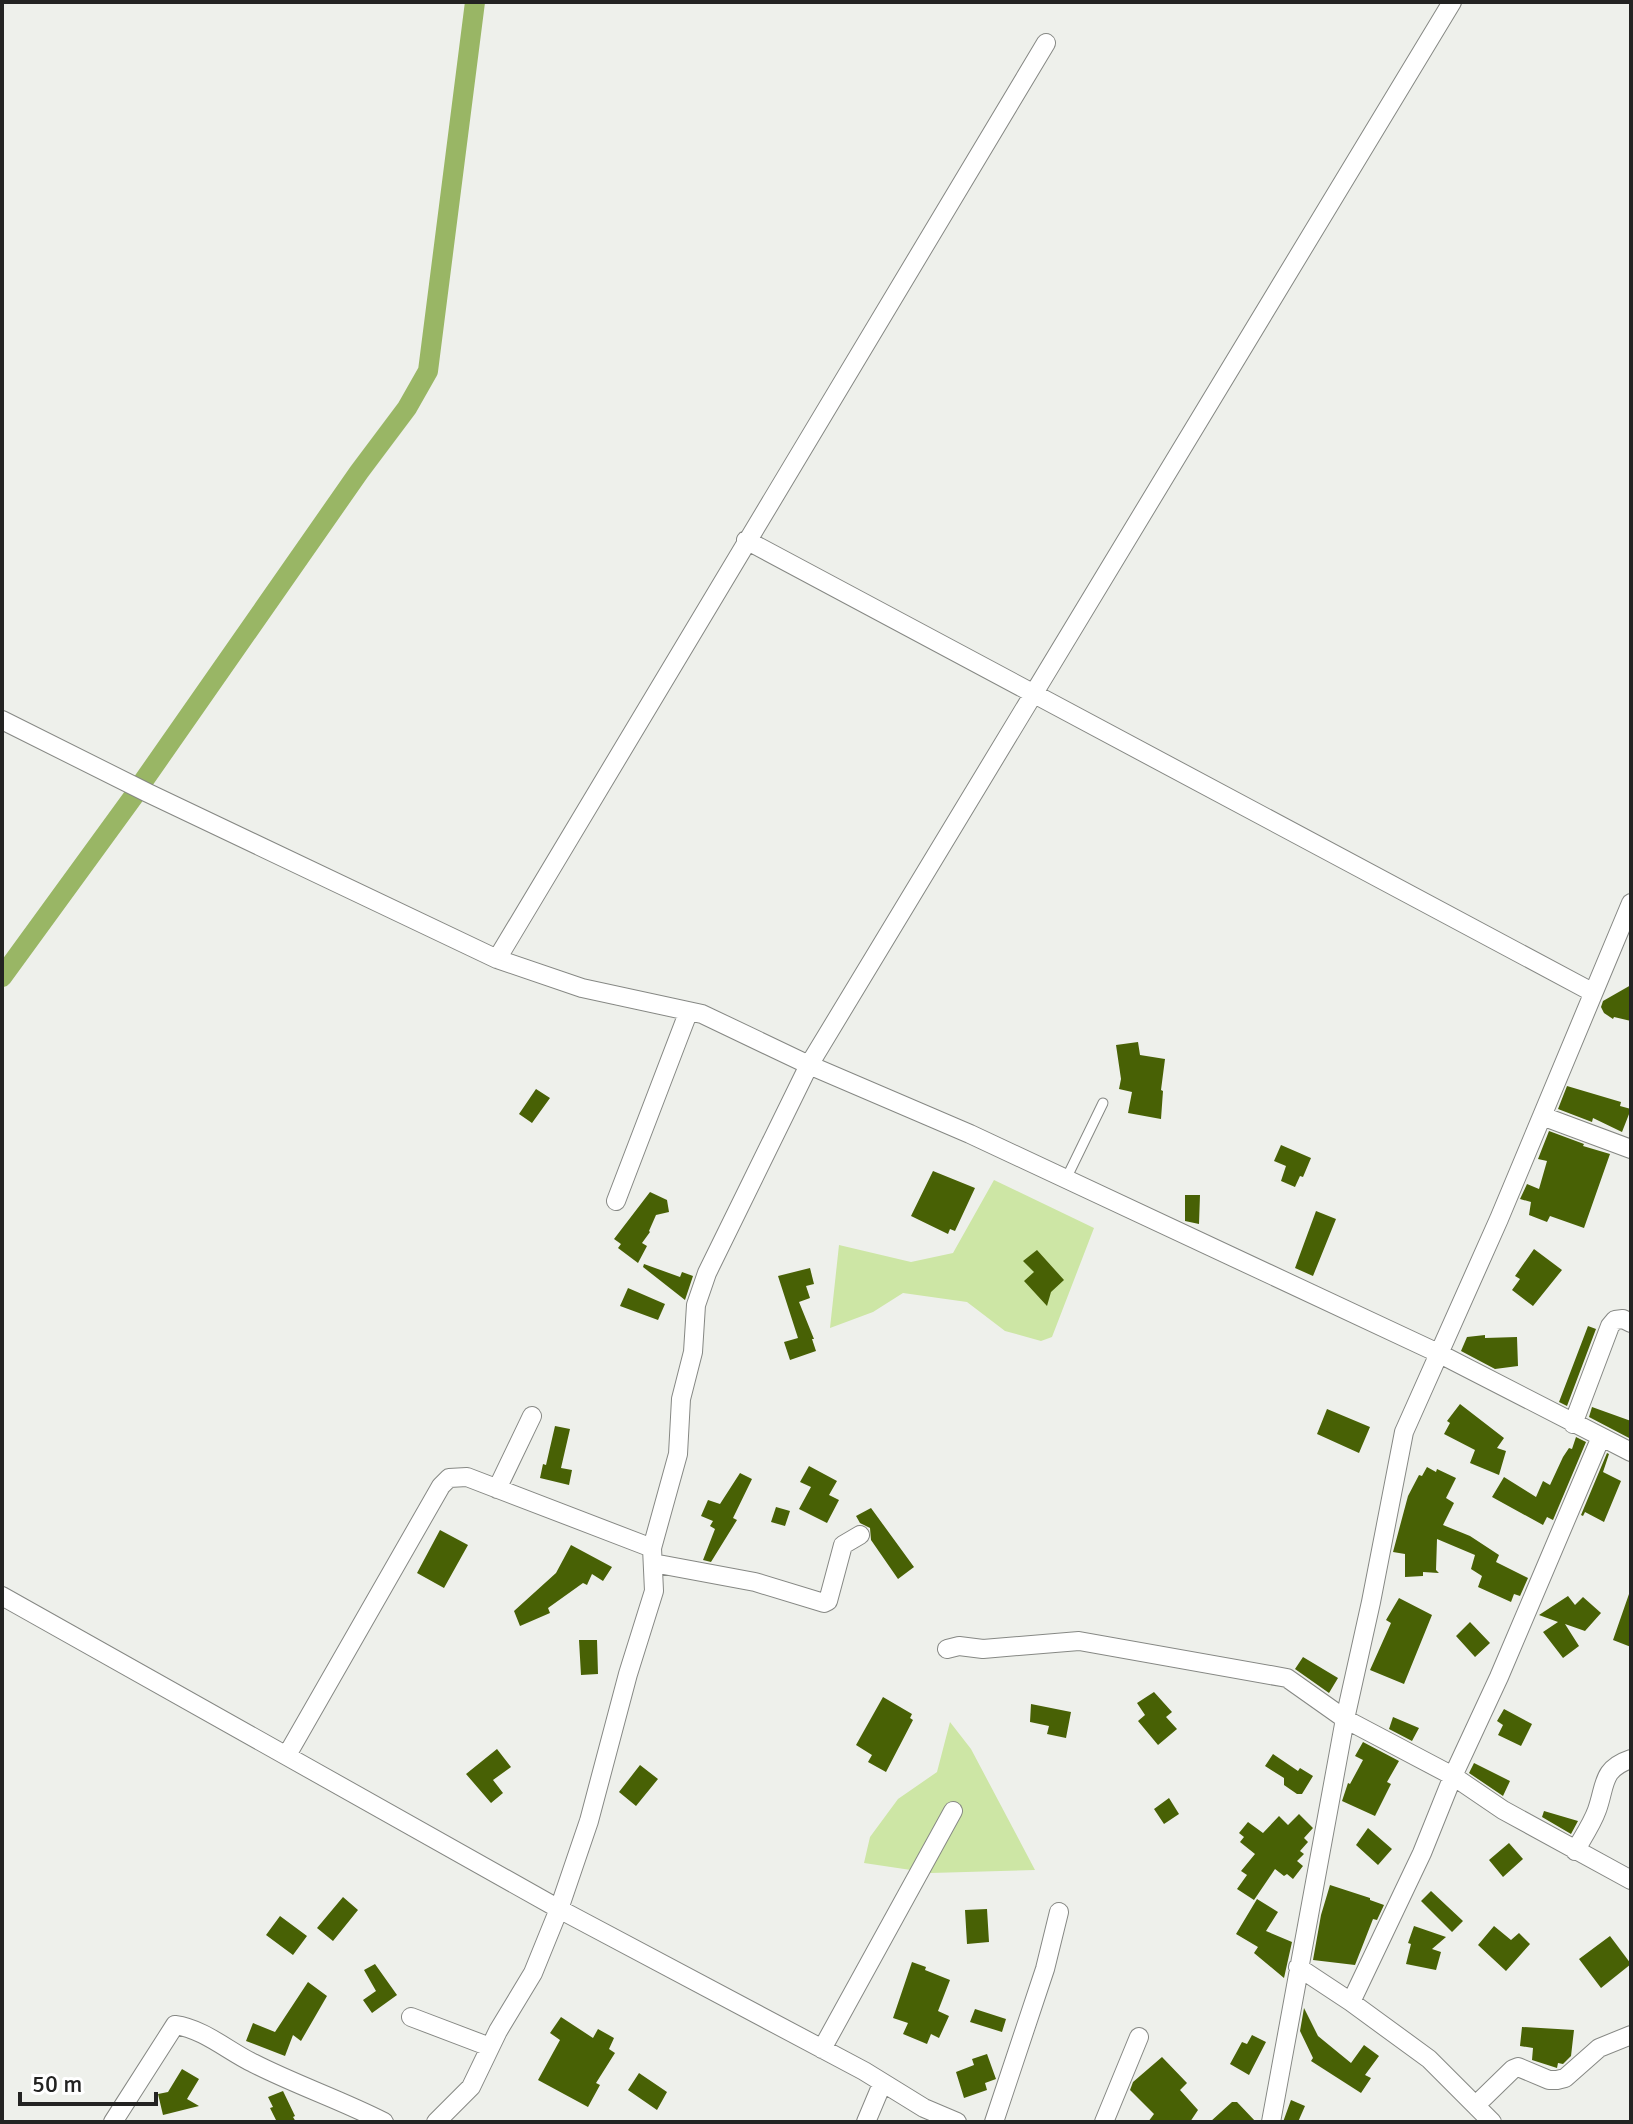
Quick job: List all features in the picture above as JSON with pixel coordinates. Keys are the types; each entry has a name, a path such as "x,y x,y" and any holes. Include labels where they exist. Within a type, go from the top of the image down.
{"street":[{"path":"436,2122 471,2087 490,2047 533,1973 589,1821 628,1674 654,1591 652,1555 678,1454 681,1399 693,1352 696,1305 707,1273 809,1065 1452,2"},
{"path":"497,959 1046,43"},
{"path":"746,540 1592,992"},
{"path":"2,720 139,789 497,959 582,988 702,1014 1066,1179 1438,1353 1631,1452"},
{"path":"1271,2122 1345,1719 1404,1432 1499,1219 1631,903"},
{"path":"616,1201 688,1013"},
{"path":"1542,1116 1631,1149"},
{"path":"1573,1424 1610,1326 1615,1320 1623,1319 1631,1323"},
{"path":"497,1489 532,1416"},
{"path":"1351,2002 1422,1853 1601,1437"},
{"path":"287,1755 441,1486 449,1478 467,1477 652,1555 824,1603 828,1601 843,1545 860,1535"},
{"path":"2,1596 559,1909 822,2049 924,2108 957,2122"},
{"path":"947,1649 1079,1641 1287,1678 1345,1719 1453,1776 1503,1810 1631,1880"},
{"path":"1575,1851 1597,1811 1605,1778 1610,1771 1631,1759"},
{"path":"822,2049 953,1811"},
{"path":"994,2122 1045,1969 1059,1912"},
{"path":"1298,1967 1429,2059 1486,2117 1513,2069 1518,2067 1549,2080 1565,2078 1599,2048 1631,2035"},
{"path":"411,2017 490,2047"},
{"path":"113,2122 175,2025 193,2029 253,2064 350,2104 384,2122"},
{"path":"1104,2122 1139,2037"},
{"path":"866,2122 882,2084"}],"lane":[{"path":"1066,1179 1103,1103"}],"green space":[{"path":"994,1180 1094,1228 1052,1337 1041,1341 1005,1331 967,1302 903,1293 873,1312 830,1328 839,1245 911,1262 953,1253"},
{"path":"950,1722 971,1749 1035,1870 931,1873 864,1863 870,1837 898,1799 937,1772"}],"building":[{"path":"1631,985 1631,1021 1613,1019 1604,1013 1601,1007 1603,1001"},
{"path":"1138,1042 1140,1055 1165,1059 1161,1119 1128,1113 1132,1092 1119,1089 1121,1079 1116,1045"},
{"path":"1567,1086 1621,1102 1620,1106 1631,1109 1622,1132 1593,1118 1592,1122 1558,1109"},
{"path":"536,1089 550,1098 532,1123 519,1114"},
{"path":"1549,1131 1610,1154 1584,1228 1550,1216 1547,1222 1529,1215 1531,1202 1520,1199 1527,1184 1539,1189 1547,1161 1538,1159"},
{"path":"1281,1145 1311,1158 1295,1187 1281,1181 1286,1166 1274,1161"},
{"path":"933,1171 975,1188 955,1231 950,1229 948,1234 911,1216"},
{"path":"650,1192 667,1200 669,1212 656,1215 642,1243 647,1246 638,1263 618,1248 621,1244 614,1239"},
{"path":"1185,1195 1200,1195 1199,1224 1185,1221"},
{"path":"1316,1211 1336,1219 1313,1276 1295,1268"},
{"path":"1534,1249 1562,1270 1533,1306 1512,1290 1520,1279 1515,1276"},
{"path":"1037,1250 1064,1280 1051,1292 1047,1306 1024,1281 1034,1272 1023,1261"},
{"path":"644,1264 680,1277 682,1272 693,1276 685,1300 643,1267"},
{"path":"810,1268 814,1284 806,1286 810,1298 799,1302 816,1351 790,1360 784,1342 798,1338 778,1276"},
{"path":"628,1288 665,1304 658,1320 620,1306"},
{"path":"1588,1326 1596,1329 1567,1406 1559,1402"},
{"path":"1485,1335 1485,1338 1517,1337 1518,1366 1495,1369 1461,1351 1467,1337"},
{"path":"1460,1404 1504,1438 1497,1448 1506,1451 1499,1475 1470,1463 1475,1450 1444,1434 1450,1423 1447,1421"},
{"path":"1592,1407 1631,1421 1631,1439 1589,1417"},
{"path":"1327,1409 1370,1427 1359,1453 1317,1434"},
{"path":"555,1426 570,1429 561,1468 572,1470 569,1485 540,1478"},
{"path":"1576,1437 1586,1442 1553,1520 1547,1517 1543,1525 1492,1497 1504,1477 1536,1497 1543,1481 1550,1485"},
{"path":"1607,1453 1603,1472 1621,1481 1604,1522 1585,1512 1581,1515"},
{"path":"809,1466 837,1481 829,1495 839,1500 827,1523 799,1509 811,1487 800,1482"},
{"path":"1427,1467 1456,1478 1446,1498 1454,1503 1443,1525 1470,1536 1499,1555 1496,1562 1528,1578 1520,1596 1514,1594 1511,1602 1478,1587 1482,1576 1471,1569 1475,1555 1437,1539 1436,1570 1439,1573 1423,1572 1423,1576 1405,1577 1405,1554 1393,1552 1408,1496"},
{"path":"740,1473 752,1479 733,1518 737,1520 711,1562 703,1560 715,1529 710,1526 713,1521 701,1516 708,1500 720,1504"},
{"path":"776,1507 790,1511 785,1526 771,1522"},
{"path":"871,1508 914,1567 898,1579 871,1540 870,1528 860,1523 856,1516"},
{"path":"440,1530 468,1545 444,1588 417,1573"},
{"path":"571,1545 612,1567 603,1581 592,1574 587,1585 583,1583 548,1608 550,1613 520,1626 514,1611 556,1573"},
{"path":"1631,1594 1631,1647 1613,1640"},
{"path":"1568,1596 1575,1605 1583,1597 1601,1613 1585,1631 1565,1624 1579,1646 1563,1658 1543,1632 1558,1622 1539,1615"},
{"path":"1399,1598 1432,1615 1404,1684 1370,1670 1391,1623 1386,1620"},
{"path":"1470,1622 1490,1643 1475,1657 1456,1636"},
{"path":"579,1640 597,1640 598,1674 581,1675"},
{"path":"1303,1657 1338,1678 1329,1693 1295,1669"},
{"path":"1154,1692 1172,1712 1166,1717 1177,1729 1158,1745 1138,1721 1145,1715 1137,1703"},
{"path":"883,1697 912,1714 910,1718 913,1720 886,1772 868,1762 872,1755 856,1745"},
{"path":"1031,1704 1071,1712 1066,1738 1047,1734 1049,1726 1030,1722"},
{"path":"1504,1709 1532,1724 1521,1746 1498,1735 1503,1725 1497,1721"},
{"path":"1393,1717 1419,1728 1412,1741 1389,1729"},
{"path":"1363,1742 1399,1761 1387,1782 1391,1784 1375,1816 1342,1801 1348,1783 1363,1760 1355,1756"},
{"path":"497,1749 511,1767 493,1780 503,1793 491,1803 466,1774"},
{"path":"1273,1754 1298,1771 1300,1768 1313,1776 1302,1794 1284,1785 1284,1778 1265,1766"},
{"path":"1474,1763 1510,1781 1503,1796 1469,1773"},
{"path":"640,1765 658,1779 636,1806 619,1792"},
{"path":"1169,1798 1179,1814 1164,1824 1154,1809"},
{"path":"1544,1811 1578,1821 1571,1834 1542,1817"},
{"path":"1299,1814 1313,1828 1304,1838 1308,1842 1300,1851 1304,1854 1297,1861 1303,1866 1293,1879 1275,1869 1254,1900 1237,1889 1247,1875 1241,1871 1255,1854 1240,1842 1244,1837 1239,1833 1248,1822 1263,1833 1279,1816 1288,1825"},
{"path":"1368,1828 1392,1849 1378,1865 1356,1845"},
{"path":"1509,1843 1523,1859 1503,1877 1489,1860"},
{"path":"1330,1885 1384,1905 1377,1920 1373,1919 1355,1965 1313,1960"},
{"path":"1431,1891 1463,1921 1452,1932 1421,1901"},
{"path":"343,1897 358,1910 333,1941 317,1928"},
{"path":"1257,1899 1278,1912 1266,1931 1292,1942 1284,1978 1254,1953 1258,1947 1236,1934"},
{"path":"987,1909 989,1942 967,1944 965,1910"},
{"path":"280,1916 307,1936 293,1955 266,1935"},
{"path":"1414,1926 1446,1937 1432,1949 1441,1952 1436,1970 1406,1964"},
{"path":"1494,1926 1511,1940 1519,1933 1530,1944 1506,1971 1478,1945"},
{"path":"1610,1936 1631,1964 1601,1988 1579,1959"},
{"path":"912,1962 950,1980 938,2011 949,2016 939,2038 931,2034 927,2044 903,2034 908,2023 893,2018"},
{"path":"375,1964 397,1995 372,2013 363,2000 376,1991 364,1970"},
{"path":"308,1982 327,1996 301,2041 293,2035 285,2056 246,2041 253,2023 275,2032"},
{"path":"1304,2008 1318,2036 1351,2063 1364,2045 1379,2056 1365,2075 1371,2078 1361,2093 1311,2061 1313,2058 1300,2031"},
{"path":"975,2009 1006,2019 1002,2032 970,2022"},
{"path":"561,2017 593,2038 598,2029 614,2038 609,2049 615,2053 596,2083 600,2085 588,2107 538,2080 560,2040 550,2033"},
{"path":"1522,2027 1574,2030 1571,2056 1563,2064 1558,2063 1557,2068 1532,2060 1533,2048 1520,2046"},
{"path":"1252,2035 1266,2042 1249,2075 1230,2064 1242,2042 1247,2044"},
{"path":"987,2054 996,2079 985,2083 987,2090 964,2098 956,2072 974,2065 972,2059"},
{"path":"1162,2057 1187,2083 1180,2090 1198,2110 1190,2122 1148,2122 1154,2114 1130,2090 1133,2082"},
{"path":"182,2069 199,2079 187,2099 199,2106 163,2115 158,2094 168,2092"},
{"path":"639,2073 667,2092 657,2110 628,2090"},
{"path":"283,2091 296,2122 277,2122 270,2108 273,2107 268,2097"},
{"path":"1291,2100 1305,2106 1298,2122 1283,2122"},
{"path":"1232,2102 1237,2102 1256,2122 1210,2122"}],"waterway":[{"path":"142,783 407,408 428,371 475,2"},
{"path":"2,977 136,793"}]}
